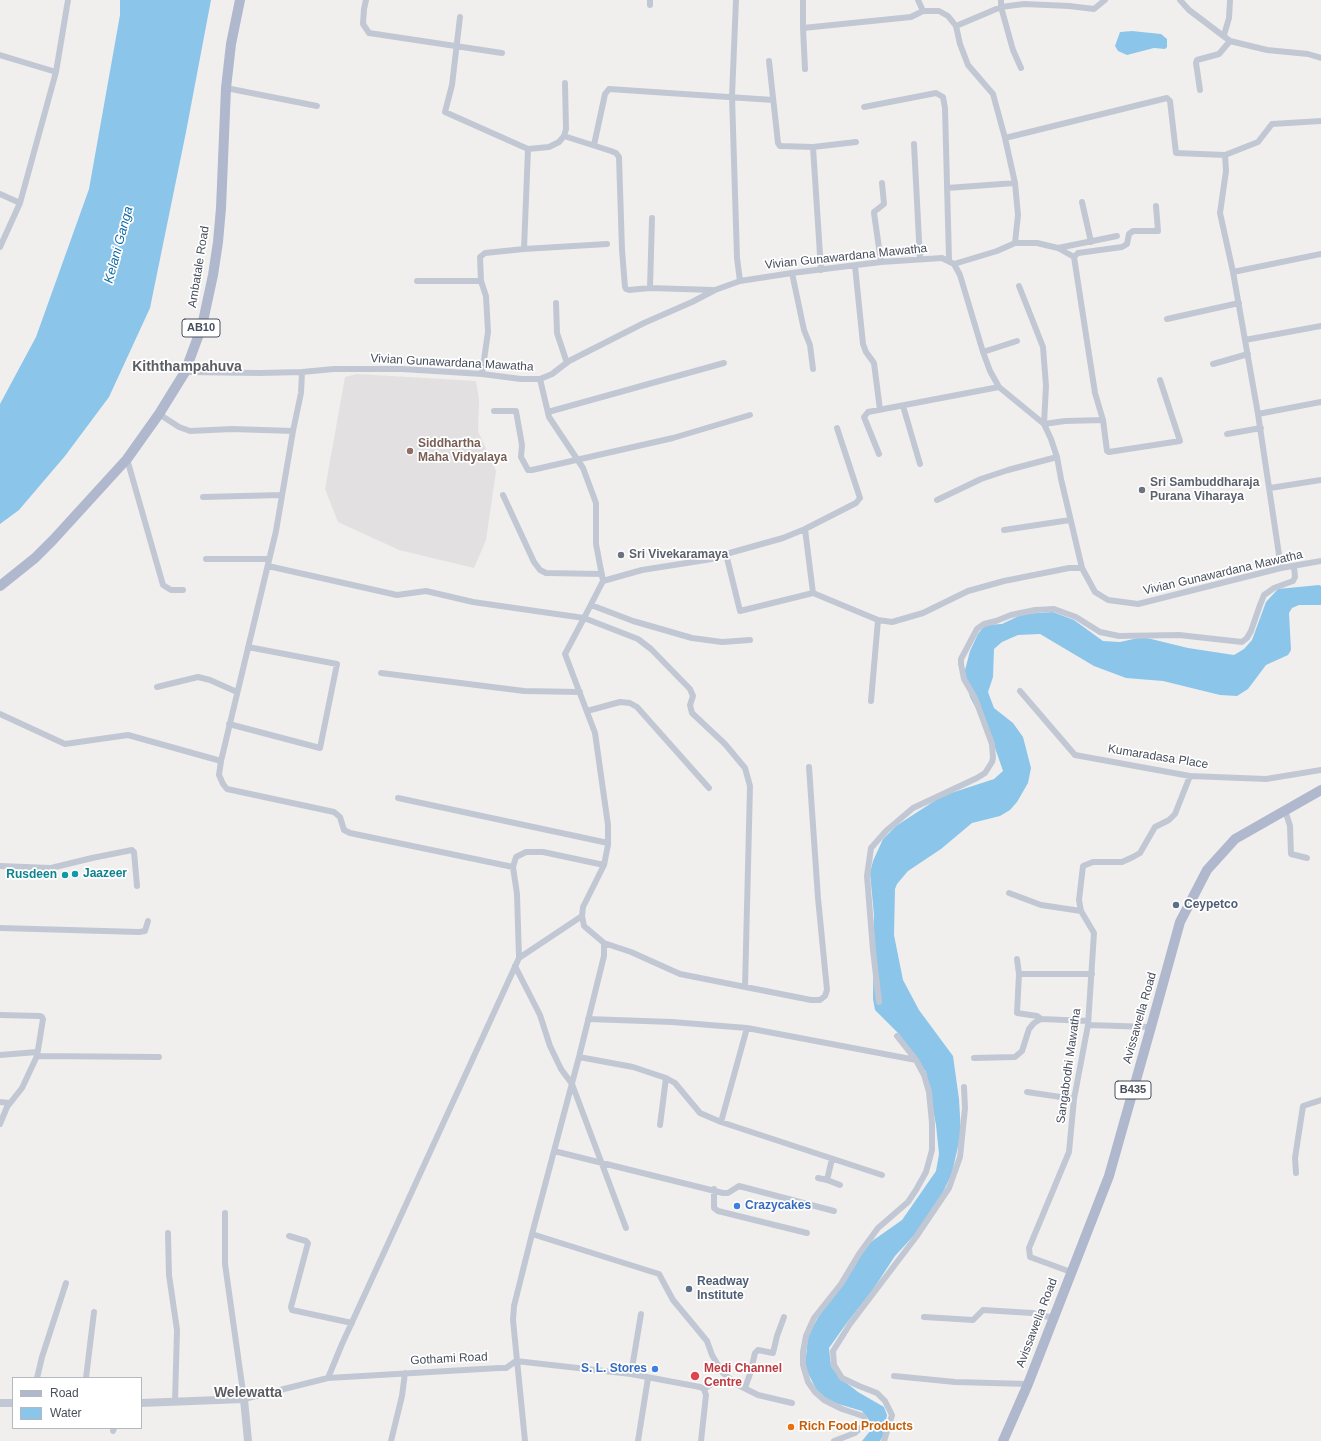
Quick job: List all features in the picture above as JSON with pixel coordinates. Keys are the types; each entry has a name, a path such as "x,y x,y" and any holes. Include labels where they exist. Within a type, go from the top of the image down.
{"main road":[{"name":"Ambatale Road","path":"0,586 35,558 53,540 126,459 159,414 185,372 202,326 217,248 221,208 226,88 231,44 240,0"},
{"name":"Avissawella Road","path":"1003,1441 1028,1384 1109,1176 1180,922 1207,870 1235,839 1321,790"}],"street":[{"path":"0,247 20,203 56,72 68,0"},
{"path":"366,0 363,24 369,33 502,53"},
{"path":"736,0 732,96 737,258 740,281"},
{"path":"803,0 805,69"},
{"path":"918,0 923,11"},
{"path":"1001,0 1001,7 1013,50 1021,68"},
{"path":"956,26 1001,7 1024,4 1069,6 1094,10 1104,0"},
{"path":"1180,0 1189,10 1230,41 1267,50 1308,54 1321,58"},
{"path":"1224,35 1229,18 1230,0"},
{"path":"803,28 911,17 923,11 939,11 948,16 956,26 960,44 968,65 993,94 1016,183 1018,215 1015,243"},
{"path":"460,17 452,85 445,112 528,149 549,147 559,142 564,136 566,129 565,82"},
{"path":"1200,90 1196,63 1197,60 1219,54 1230,41"},
{"path":"0,55 56,72"},
{"path":"770,61 778,143 780,146 813,147 856,142"},
{"path":"226,88 317,106"},
{"path":"594,145 605,94 609,89 732,96 773,100"},
{"path":"864,107 936,93 943,97 945,108 947,188 952,262 997,251 1015,243 1037,243 1058,248 1074,256"},
{"path":"1005,138 1167,98 1170,101 1176,154 1225,155 1258,142 1272,124 1321,121"},
{"path":"564,136 616,153 619,157 622,250 626,290 650,288 715,290"},
{"path":"914,144 920,259"},
{"path":"813,147 821,270"},
{"path":"524,249 528,149"},
{"path":"1225,155 1226,171 1220,212 1239,302 1261,428 1281,568"},
{"path":"881,262 874,212 884,204 882,183"},
{"path":"947,188 1016,183"},
{"path":"0,194 20,203"},
{"path":"1082,202 1091,242"},
{"path":"1074,256 1078,253 1122,247 1127,244 1129,234 1133,232 1158,231 1156,206"},
{"path":"650,288 652,218"},
{"path":"1058,248 1117,236"},
{"path":"482,374 488,332 486,296 481,281 480,257 485,253 524,249 607,244"},
{"path":"1233,272 1321,254"},
{"path":"1074,256 1095,393 1103,420 1107,451 1109,452 1180,441 1160,380"},
{"name":"Vivian Gunawardana Mawatha","path":"185,372 260,373 302,372 334,369 402,369 482,374 521,379 540,379 552,374 567,363 644,323 715,290 740,281 792,272 821,270 881,262 942,258 952,262 960,275 983,352 990,371 999,387 1044,424 1051,439 1057,457 1060,478 1082,568 1094,592 1108,600 1138,604 1281,568 1321,561"},
{"path":"855,266 863,344 866,352 874,363 880,410"},
{"path":"792,272 804,330 810,345 813,369"},
{"path":"417,281 481,281"},
{"path":"1019,286 1043,347 1046,386 1044,424 1065,421 1103,420"},
{"path":"1167,319 1239,302"},
{"path":"556,303 557,333 567,363"},
{"path":"1245,340 1321,326"},
{"path":"983,352 1017,341"},
{"path":"1213,364 1248,354"},
{"path":"548,412 724,364"},
{"path":"302,372 301,393 276,531 229,724 219,775 227,789 334,812 340,817 344,830 350,833 513,867"},
{"path":"540,379 549,417 583,468 596,503 596,544 603,581 565,654 595,733 608,825 608,843 604,865 583,907 582,916 584,926 604,943 631,952 680,974 811,1000 820,1000 827,990 818,898 809,767"},
{"path":"879,454 864,417 868,412 999,387"},
{"path":"1258,414 1321,402"},
{"path":"903,406 920,464"},
{"path":"494,411 516,411 522,445 520,457 528,470 579,461 673,438 750,415"},
{"path":"159,414 179,427 190,431 232,429 293,431"},
{"path":"603,581 642,570 712,559 783,538 805,529 856,503 860,498 837,428"},
{"path":"1227,434 1261,428"},
{"path":"937,500 980,479 1057,457"},
{"path":"126,459 164,585 172,590 183,590"},
{"path":"1270,488 1321,480"},
{"path":"203,497 282,495"},
{"path":"503,495 534,562 540,570 546,573 602,574"},
{"path":"1004,530 1070,520"},
{"path":"805,529 813,593"},
{"path":"726,554 740,611 813,593 878,620 892,622 923,613 968,591 1004,581 1069,568 1082,568"},
{"path":"206,559 269,559"},
{"path":"268,566 397,595 426,591 473,602 584,618 638,639 651,649 690,689 693,696 690,706 692,713 725,744 745,768 750,786 745,987"},
{"path":"879,1002 872,950 870,896 867,876 870,848 886,831 913,808 985,773 992,762 992,744 975,698 964,679 961,664 961,658 977,629 984,624 1011,615 1035,610 1054,609 1076,617 1100,632 1119,636 1179,635 1242,642 1247,638 1251,631 1264,595 1274,588 1293,580 1295,577 1294,566"},
{"path":"591,605 633,621 692,638 722,642 750,640"},
{"path":"871,701 878,620"},
{"path":"229,724 320,748 337,664 248,647"},
{"path":"381,673 524,691 580,692"},
{"path":"157,687 198,677 210,680 237,692"},
{"name":"Kumaradasa Place","path":"1020,692 1075,755 1190,776 1266,779 1321,770"},
{"path":"587,711 620,702 630,703 637,707 709,788"},
{"path":"0,714 65,744 128,735 221,761"},
{"name":"Sangabodhi Mawatha","path":"1071,1272 1030,1257 1029,1248 1069,1152 1074,1099 1088,1023 1094,933 1081,911 1079,900 1083,866 1094,862 1122,862 1140,853 1155,827 1169,820 1175,814 1190,776"},
{"path":"398,798 608,843"},
{"path":"1286,810 1290,826 1291,854 1307,858"},
{"path":"0,866 51,868 132,850 134,852 137,886"},
{"path":"328,1378 519,958 517,894 513,867 516,857 526,852 543,852 604,865"},
{"path":"1009,893 1041,905 1081,911"},
{"path":"519,958 582,916"},
{"path":"0,928 139,932 146,931 148,921"},
{"path":"525,1441 516,1361 513,1320 514,1313 532,1234 604,956 604,943"},
{"path":"1017,959 1019,974 1017,1014 1037,1016 1041,1019 1151,1027"},
{"path":"515,966 540,1015 550,1046 561,1069 572,1084 626,1228"},
{"path":"1019,974 1092,974"},
{"path":"0,1015 42,1016 37,1054 22,1088 7,1107 0,1124"},
{"path":"588,1019 672,1022 747,1028 916,1060"},
{"path":"974,1058 1015,1057 1022,1051 1029,1029 1034,1023 1041,1019"},
{"path":"722,1122 747,1028"},
{"path":"834,1441 855,1433 864,1425 865,1420 863,1416 842,1409 824,1400 815,1392 804,1373 804,1345 806,1336 814,1318 841,1284 859,1254 878,1228 908,1202 926,1172 932,1150 932,1123 929,1092 924,1075 916,1060 897,1036"},
{"path":"0,1055 37,1054 159,1057"},
{"path":"579,1057 633,1067 666,1078 675,1083 700,1113 722,1122 882,1175"},
{"path":"660,1125 666,1078"},
{"path":"884,1441 892,1415 885,1402 877,1393 842,1378 834,1365 833,1351 850,1324 916,1237 949,1188 960,1156 966,1108 964,1087"},
{"path":"1027,1092 1074,1099"},
{"path":"1296,1173 1295,1158 1303,1106 1321,1100"},
{"path":"0,1102 10,1103"},
{"path":"554,1151 728,1193 740,1186 834,1211"},
{"path":"827,1180 832,1159"},
{"path":"818,1178 840,1185"},
{"path":"714,1189 714,1208 718,1211 807,1233"},
{"path":"225,1213 225,1264 244,1399 248,1441"},
{"path":"168,1233 169,1274 177,1330 175,1402"},
{"path":"532,1234 659,1274 673,1300 708,1341 712,1355 722,1372 734,1383"},
{"path":"289,1236 308,1243 291,1307 292,1310 352,1323"},
{"path":"37,1377 42,1356 66,1283"},
{"path":"924,1317 973,1320 983,1310 1032,1314 1054,1318"},
{"path":"86,1377 94,1312"},
{"path":"631,1374 641,1314"},
{"path":"745,1388 755,1353 758,1350 773,1353 784,1317"},
{"name":"Gothami Road","path":"142,1403 244,1399 328,1378 506,1368 516,1361 631,1374 700,1387 704,1390"},
{"path":"391,1441 402,1396 405,1373"},
{"path":"894,1376 955,1382 1028,1384"},
{"path":"638,1441 648,1378"},
{"path":"701,1441 706,1395 704,1390 713,1383 721,1380 734,1383 758,1395 792,1404"},
{"path":"0,1403 12,1403"}],"shaded area":[{"name":"Siddhartha Maha Vidyalaya","path":"357,374 476,381 479,400 478,431 496,471 486,540 474,568 399,550 338,522 325,489 345,377"}],"water":[{"name":"Kelani Ganga","path":"120,0 211,0 150,308 109,397 65,456 19,510 0,524 0,404 36,337 89,189 120,15"},
{"path":"1132,31 1161,34 1167,39 1167,47 1165,49 1154,48 1127,55 1118,51 1115,46 1120,32"},
{"path":"1321,586 1321,605 1299,605 1292,608 1289,613 1291,650 1288,655 1266,665 1248,689 1237,696 1220,695 1163,681 1126,678 1094,666 1040,634 1018,635 1002,642 994,649 993,677 988,692 994,708 1013,723 1023,737 1031,768 1028,783 1017,802 1010,810 1000,816 972,823 941,849 908,871 897,884 895,889 894,935 903,980 919,1010 953,1056 959,1099 961,1133 952,1173 938,1203 918,1231 895,1256 872,1291 829,1348 831,1366 840,1378 858,1392 884,1407 887,1415 883,1436 880,1441 862,1441 870,1431 869,1420 862,1411 828,1401 816,1389 805,1367 808,1336 822,1310 868,1244 902,1220 936,1171 939,1154 936,1125 926,1072 899,1034 875,1010 873,999 874,915 870,873 873,861 883,839 896,826 942,796 994,779 1003,771 992,739 970,697 964,674 970,651 978,634 985,625 1002,624 1023,614 1053,612 1074,620 1103,641 1120,642 1143,637 1188,648 1234,655 1244,649 1252,640 1266,602 1278,589"}],"place":[{"name":"Siddhartha Maha Vidyalaya","path":"410,451"},
{"name":"Sri Sambuddharaja Purana Viharaya","path":"1142,490"},
{"name":"Sri Vivekaramaya","path":"621,555"},
{"name":"Jaazeer","path":"75,874"},
{"name":"Rusdeen","path":"65,875"},
{"name":"Ceypetco","path":"1176,905"},
{"name":"Crazycakes","path":"737,1206"},
{"name":"Readway Institute","path":"689,1289"},
{"name":"S. L. Stores","path":"655,1369"},
{"name":"Medi Channel Centre","path":"695,1376"},
{"name":"Rich Food Products","path":"791,1427"}],"district":[{"name":"Kiththampahuva","path":"187,367"},
{"name":"Welewatta","path":"248,1393"}]}
